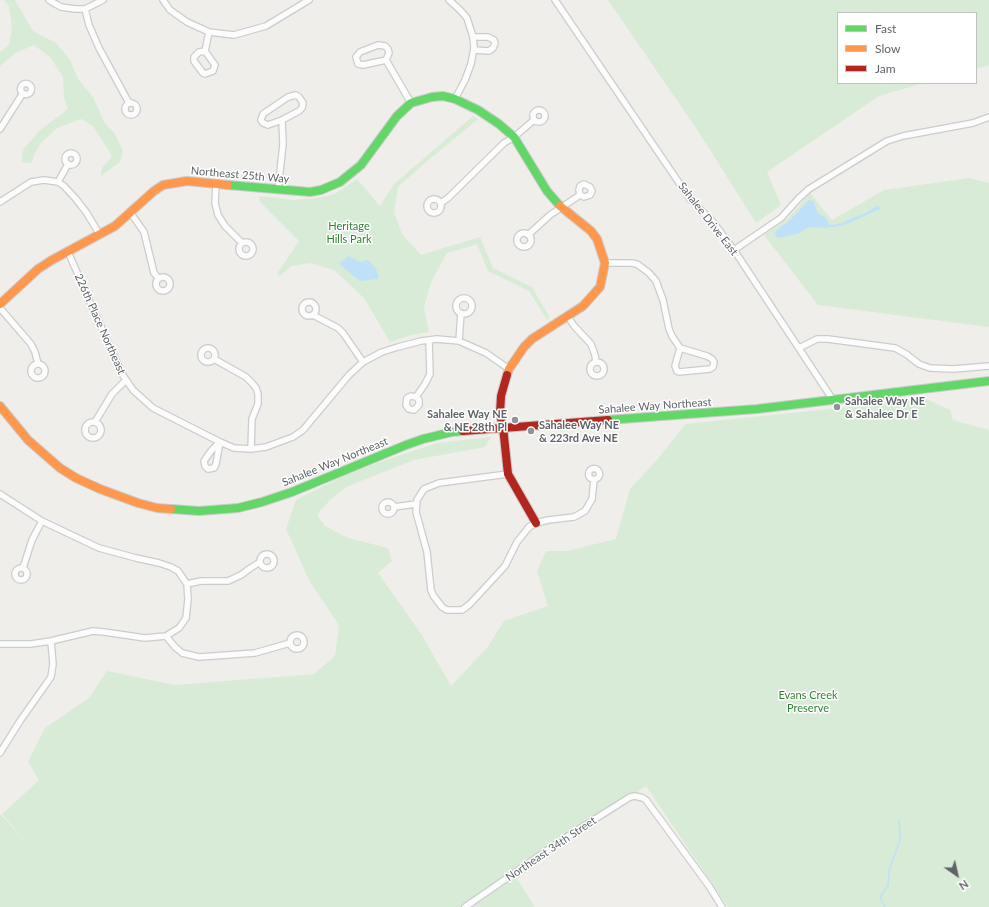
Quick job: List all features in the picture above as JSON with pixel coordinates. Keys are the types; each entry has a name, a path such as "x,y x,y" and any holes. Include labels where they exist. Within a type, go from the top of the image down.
{"street":[{"path":"49,0 61,7 75,9 84,9 103,0"},
{"path":"163,0 170,10 187,22 209,32 234,34 266,26 308,0"},
{"path":"450,0 466,18 473,37 474,50 471,64 456,99"},
{"name":"Sahalee Drive East","path":"555,0 690,199 713,222 734,250 833,400"},
{"path":"84,9 99,48 129,103"},
{"path":"205,51 209,32"},
{"path":"473,37 488,37 494,40 495,43 493,48 489,51 474,50"},
{"path":"383,45 387,47 389,51 386,60 363,65 358,64 356,57 360,52 383,45"},
{"path":"386,60 410,104"},
{"path":"0,129 23,94"},
{"path":"296,95 303,103 302,108 300,111 282,120 268,125 263,123 261,120 263,114 288,97 296,95"},
{"name":"Northeast 25th Way","path":"0,304 38,270 52,260 115,226 154,191 170,183 187,181 310,192 321,190 340,182 352,174 361,165 397,116 410,104 432,96 443,96 456,99 478,110 499,124 514,137 547,191 562,208 591,232 597,239 601,246 605,263"},
{"path":"734,250 781,218 809,189 887,141 903,136 973,123 989,117"},
{"path":"278,190 283,144 282,120"},
{"path":"441,203 448,198 504,143 514,137 534,120"},
{"path":"58,182 68,164"},
{"path":"1,199 31,182 44,180 58,182 64,186 76,199 100,235"},
{"path":"216,183 215,203 218,215 242,243"},
{"path":"528,235 550,215 580,194"},
{"path":"130,212 144,232 154,273 159,279"},
{"name":"226th Place Northeast","path":"68,252 126,380 133,390 153,408 234,448 266,448 293,437 303,430 349,374 363,362 382,352 398,347 437,339 459,341 486,353 509,369"},
{"path":"536,523 508,474 503,427 500,414 501,396 509,369 524,347 532,338 589,301 600,287 605,263 631,263 644,268 650,273 660,289 669,329 680,348 707,356 714,362 713,367 710,369 679,372 675,366 680,348"},
{"path":"0,308 30,344 35,352 38,364"},
{"path":"459,341 461,312"},
{"path":"313,315 338,328 344,333 363,362"},
{"path":"568,316 575,327 591,344 596,362"},
{"path":"799,348 817,339 828,338 895,348 919,364 930,368 953,369 989,366"},
{"path":"416,397 430,374 429,340"},
{"path":"214,359 246,378 256,388 258,394 258,404 252,419 251,449"},
{"path":"96,422 112,394 126,380"},
{"name":"Sahalee Way Northeast","path":"0,406 28,440 60,468 76,478 100,490 138,503 158,508 199,511 238,508 262,502 292,492 358,464 423,439 452,432 757,409 989,381"},
{"path":"508,474 439,483 424,489 420,494 416,504 416,512 427,552 431,590 442,607 447,610 462,610 470,604 505,566 509,560 513,548 524,533 536,523 574,517 585,511 592,499 594,480"},
{"path":"0,494 42,521 99,548 171,567 178,571 187,584 188,599 186,618 179,628 166,636 145,638 93,631 31,644 0,644"},
{"path":"394,507 416,504"},
{"path":"23,568 32,540 42,521"},
{"path":"187,584 201,581 228,581 241,575 260,562"},
{"path":"166,636 182,653 199,657 255,653 290,643"},
{"path":"0,753 20,721 51,677 53,664 51,641"},
{"name":"Northeast 34th Street","path":"465,907 566,838 630,797 635,796 646,800 709,886 722,907"}],"green space":[{"path":"4,0 15,0 33,31 56,43 70,60 78,79 93,97 104,122 115,134 123,151 120,162 101,176 102,168 112,156 93,126 81,119 57,128 41,143 34,155 32,163 22,162 23,150 39,131 68,109 64,97 63,77 50,57 34,45 15,53 0,66 0,52 9,45 12,28 9,6"},
{"path":"608,0 989,0 989,65 977,69 977,12 837,12 837,84 921,84 879,96 767,172 781,205 756,223 698,131"},
{"name":"Heritage Hills Park","path":"473,116 478,119 398,187 394,213 402,234 421,255 480,237 493,268 532,287 550,318 547,320 529,291 488,271 477,244 447,253 431,282 424,307 429,332 411,335 390,342 364,298 334,270 310,263 291,266 280,276 277,274 299,241 259,201 260,196 293,200 318,198 335,194 357,179 380,206 394,184"},
{"path":"969,178 989,183 989,327 818,305 764,235 788,218 810,193 832,220 884,190"},
{"name":"Evans Creek Preserve","path":"926,399 950,410 953,420 989,430 989,907 728,907 646,786 549,851 550,853 517,879 535,907 0,907 0,814 28,844 2,814 39,780 28,762 45,728 89,698 107,671 175,685 314,674 335,656 339,625 310,582 286,529 296,500 353,471 437,443 491,437 485,447 414,460 346,487 329,501 317,515 325,526 348,538 388,548 392,561 378,573 422,635 451,686 487,648 504,621 548,606 537,571 546,551 567,551 616,539 630,489 656,461 686,424"}],"water":[{"path":"809,200 813,201 818,213 825,217 830,225 842,223 864,214 877,206 882,208 847,224 824,228 812,227 797,234 779,238 776,237 775,233 777,230 788,222"},
{"path":"348,256 361,262 366,260 370,262 376,269 379,277 377,279 360,281 339,264"}],"waterway":[{"path":"885,907 880,897 888,886 889,870 900,840 899,820"}],"traffic: fast":[{"path":"228,185 310,192 321,190 340,182 361,165 397,116 411,103 432,97 443,96 455,99 478,110 499,124 514,137 547,191 560,206"},
{"path":"608,420 757,409 989,381"},
{"path":"171,509 199,511 238,508 262,502 292,492 406,445 423,439 463,431"}],"traffic: slow":[{"path":"0,304 38,269 115,226 154,191 163,185 187,181 228,185"},
{"path":"507,375 509,369 524,347 532,339 583,306 600,287 605,263 597,239 591,231 560,206"},
{"path":"0,406 28,440 60,468 76,478 100,489 138,503 157,508 171,509"}],"traffic: jam":[{"path":"507,375 501,396 500,414 503,427 508,474 536,523"},
{"path":"463,431 608,420"}],"place":[{"name":"Sahalee Way NE & Sahalee Dr E","path":"837,407"},
{"name":"Sahalee Way NE & NE 28th Pl","path":"515,420"},
{"name":"Sahalee Way NE & 223rd Ave NE","path":"531,431"}]}
